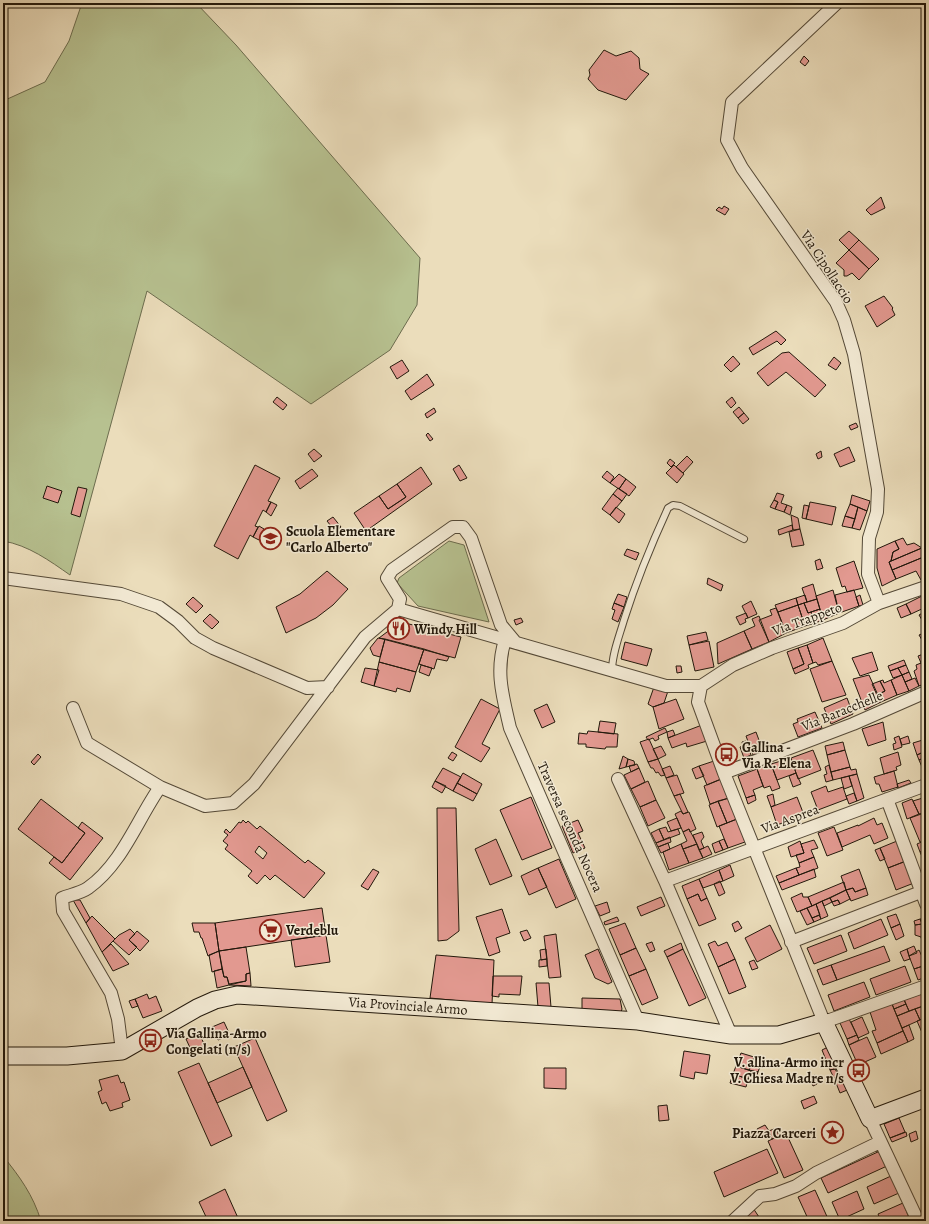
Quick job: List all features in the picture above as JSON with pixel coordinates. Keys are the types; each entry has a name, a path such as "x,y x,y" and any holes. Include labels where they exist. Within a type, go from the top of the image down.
{"street":[{"name":"Via Cipollaccio","path":"837,3 732,102 727,140 742,168 836,302 844,320 854,354 878,489 877,512 869,538 868,574 879,604"},
{"path":"73,708 87,743 160,787 205,806 233,803 254,784 365,637 398,609 400,599 387,578 392,570 453,527 463,527 471,538 501,625 510,642"},
{"path":"3,578 121,594 159,607 178,621 195,638 213,648 307,688 328,687"},
{"name":"Via Trappeto","path":"701,686 733,666 759,654 843,623 879,604 926,587"},
{"path":"398,609 612,672 666,686 701,686 698,702 753,849 824,1022 918,1221"},
{"name":"Traversa seconda Nocera","path":"510,642 500,656 499,677 510,728 638,1021"},
{"name":"Via Baracchelle","path":"724,773 853,724 926,692"},
{"path":"618,778 665,881 731,1035"},
{"name":"Via Asprea","path":"665,881 926,785"},
{"path":"122,1051 118,1020 112,993 63,912 62,898 87,889 105,874 123,848 160,787"},
{"path":"887,800 924,891 926,904"},
{"path":"791,942 924,891"},
{"path":"824,1022 925,987"},
{"name":"Via Provinciale Armo","path":"3,1056 67,1056 122,1051 197,1008 215,1000 237,995 638,1021 731,1035 780,1035 824,1022"},
{"path":"870,1119 926,1098"},
{"path":"733,1221 760,1196 775,1194 796,1186 816,1173 880,1142"}],"lane":[{"path":"612,672 612,662 636,584 668,508 673,505 680,506 744,539"}],"green space":[{"path":"82,3 196,3 236,45 420,258 417,305 390,350 311,404 147,291 70,575 47,559 30,550 3,541 3,101 45,82 69,41"},
{"path":"449,541 464,545 489,622 418,606 397,583 399,578"},
{"path":"3,1156 25,1187 34,1203 41,1221 3,1221"}],"building":[{"path":"604,50 616,56 631,51 639,58 640,69 649,74 626,100 598,90 588,79 590,75 589,70"},
{"path":"804,56 809,61 805,66 800,62"},
{"path":"881,197 885,208 871,215 866,210"},
{"path":"724,206 729,209 725,215 716,210 719,207 722,209"},
{"path":"849,231 859,240 849,250 839,240"},
{"path":"859,240 879,259 869,269 849,250"},
{"path":"849,250 869,269 859,280 852,273 844,276 844,270 836,263"},
{"path":"884,296 893,308 892,309 895,315 877,327 865,306"},
{"path":"776,331 786,340 781,345 777,341 753,355 749,348"},
{"path":"789,352 826,385 815,397 786,372 768,386 757,373 782,353"},
{"path":"733,356 740,364 731,372 724,365"},
{"path":"834,357 841,363 836,370 828,365"},
{"path":"402,360 409,371 397,379 390,367"},
{"path":"427,374 434,385 411,400 405,391"},
{"path":"277,397 287,405 283,410 273,402"},
{"path":"732,397 736,403 731,408 726,402"},
{"path":"739,407 744,413 738,418 733,412"},
{"path":"434,408 436,412 427,418 425,414"},
{"path":"744,413 749,419 743,424 738,418"},
{"path":"856,423 858,427 851,430 849,426"},
{"path":"428,433 433,439 430,441 426,435"},
{"path":"849,447 855,461 840,467 834,454"},
{"path":"314,449 322,456 314,462 308,454"},
{"path":"821,451 822,457 818,459 816,454"},
{"path":"687,456 693,462 683,473 676,467"},
{"path":"670,459 675,463 671,467 667,463"},
{"path":"255,465 280,478 268,501 271,502 266,512 263,510 255,526 258,527 253,537 250,535 238,559 214,546"},
{"path":"459,465 467,478 460,481 453,469"},
{"path":"674,465 684,474 677,483 666,473"},
{"path":"421,467 432,484 366,531 354,513 379,496 388,509 406,497 397,484"},
{"path":"312,469 318,476 300,489 295,481"},
{"path":"607,471 614,477 610,483 602,477"},
{"path":"619,474 626,479 619,489 610,483"},
{"path":"626,479 636,487 629,496 619,489"},
{"path":"397,484 406,497 388,509 379,496"},
{"path":"47,486 62,491 58,503 43,498"},
{"path":"78,487 87,489 80,517 71,514"},
{"path":"618,488 627,494 622,501 613,494"},
{"path":"777,493 784,495 781,503 787,505 784,512 775,509 778,502 774,500"},
{"path":"613,494 622,501 610,515 602,509"},
{"path":"852,495 870,501 867,511 850,504"},
{"path":"774,500 778,502 775,509 770,507"},
{"path":"271,502 277,505 271,516 266,512"},
{"path":"810,502 836,507 832,525 806,519"},
{"path":"850,504 858,507 855,519 845,516"},
{"path":"787,505 792,507 790,515 784,512"},
{"path":"804,505 809,506 806,519 802,518"},
{"path":"616,507 625,514 619,523 610,515"},
{"path":"858,507 867,511 860,530 852,528"},
{"path":"791,515 798,518 800,529 793,530"},
{"path":"845,516 855,519 852,528 842,526"},
{"path":"333,517 341,527 335,531 327,521"},
{"path":"792,525 793,530 779,535 778,530"},
{"path":"259,526 264,529 259,540 253,537"},
{"path":"800,529 804,545 792,547 789,532"},
{"path":"903,538 907,545 914,543 922,548 891,561 893,552 899,549 895,541"},
{"path":"895,541 899,549 893,552 891,561 889,562 896,579 882,586 877,568 877,549"},
{"path":"924,547 926,556 892,570 889,562"},
{"path":"627,549 639,553 636,560 624,555"},
{"path":"926,556 926,578 921,580 916,571 896,579 892,570"},
{"path":"820,559 823,568 817,570 815,561"},
{"path":"854,561 863,588 847,592 845,586 842,587 836,568"},
{"path":"327,571 348,589 333,605 316,618 286,633 276,607 300,594"},
{"path":"708,578 723,585 721,591 707,584"},
{"path":"813,584 817,599 807,602 802,588"},
{"path":"833,590 839,613 823,620 816,596"},
{"path":"854,590 859,606 839,613 835,595"},
{"path":"618,594 627,597 624,607 614,603"},
{"path":"805,595 807,602 798,605 796,598"},
{"path":"860,595 863,605 859,606 856,597"},
{"path":"922,596 926,607 911,614 906,604"},
{"path":"193,597 203,606 196,613 186,604"},
{"path":"796,598 798,605 778,612 775,605"},
{"path":"817,599 820,609 808,613 804,603"},
{"path":"751,601 757,614 748,618 742,606"},
{"path":"614,603 624,607 618,622 612,619 615,610 612,609"},
{"path":"804,603 808,613 811,612 815,623 805,626 798,605"},
{"path":"906,604 911,614 901,618 897,608"},
{"path":"798,605 805,626 786,633 778,612"},
{"path":"776,608 786,633 769,642 759,620 772,615 770,610"},
{"path":"820,609 823,620 815,623 811,612"},
{"path":"926,611 926,618 922,620 919,615"},
{"path":"746,613 748,618 745,619 746,622 740,625 736,617"},
{"path":"210,614 219,622 212,629 203,621"},
{"path":"759,616 769,642 752,649 744,631 755,626 752,619"},
{"path":"521,618 523,622 516,625 514,620"},
{"path":"405,623 461,637 455,658 379,638 395,626"},
{"path":"744,631 752,649 718,664 717,643"},
{"path":"706,632 708,640 689,645 687,636"},
{"path":"926,632 926,639 922,640 919,635"},
{"path":"378,638 385,639 380,657 373,655 370,648"},
{"path":"823,638 832,661 818,665 816,662 813,663 807,645"},
{"path":"385,639 424,649 416,672 379,662"},
{"path":"709,641 714,667 695,671 689,645"},
{"path":"625,642 652,649 647,666 621,659"},
{"path":"807,645 813,663 808,665 809,668 795,674 793,669 804,664 798,648"},
{"path":"798,648 804,664 793,669 787,652"},
{"path":"424,649 449,657 447,661 437,659 434,669 419,664"},
{"path":"872,652 878,670 860,676 852,658"},
{"path":"926,653 926,661 921,663 918,656"},
{"path":"904,660 906,665 890,671 888,666"},
{"path":"832,661 846,695 822,702 810,669"},
{"path":"926,661 926,672 925,673 921,663"},
{"path":"379,662 416,672 410,692 397,688 396,692 374,686"},
{"path":"921,663 926,676 926,683 919,686 914,671 917,669 916,665"},
{"path":"421,665 432,668 429,676 419,672"},
{"path":"906,665 909,672 902,675 898,668"},
{"path":"676,666 681,666 682,672 677,673"},
{"path":"365,668 379,670 374,686 361,682"},
{"path":"898,668 902,675 893,678 890,671"},
{"path":"909,672 912,679 905,682 902,675"},
{"path":"869,675 881,702 865,710 853,679"},
{"path":"902,675 909,691 897,695 891,680"},
{"path":"915,678 919,686 909,691 905,682"},
{"path":"883,680 884,683 891,680 897,695 881,702 877,695 885,691 880,681"},
{"path":"880,681 885,691 877,695 872,684"},
{"path":"654,687 668,691 664,703 653,707 648,704"},
{"path":"847,698 853,714 831,724 824,708"},
{"path":"481,699 500,709 482,744 490,748 481,762 455,747"},
{"path":"676,699 684,719 659,729 653,707"},
{"path":"547,704 555,722 542,728 534,710"},
{"path":"815,712 822,728 798,737 793,724 798,722 797,719"},
{"path":"600,721 616,723 614,734 598,732"},
{"path":"883,722 886,740 868,746 862,729"},
{"path":"702,725 707,741 687,747 686,743 672,748 668,738"},
{"path":"665,728 667,732 658,736 659,739 655,741 653,738 648,740 646,737"},
{"path":"673,730 675,735 668,738 667,732"},
{"path":"588,731 618,734 617,747 606,747 605,749 586,747 586,744 578,744 579,733 587,734"},
{"path":"756,732 763,751 753,755 746,736"},
{"path":"899,736 902,747 894,750 893,744 896,743 894,738"},
{"path":"908,736 910,743 902,745 900,739"},
{"path":"649,739 658,759 648,762 640,742"},
{"path":"926,739 926,749 923,750 924,752 917,755 913,743"},
{"path":"746,741 751,755 744,758 740,747 743,746 742,742"},
{"path":"843,742 845,750 827,755 825,746"},
{"path":"661,746 666,755 658,759 653,749"},
{"path":"926,749 926,757 923,750"},
{"path":"813,750 821,770 798,779 791,758"},
{"path":"845,750 850,767 831,772 827,755"},
{"path":"452,752 457,755 453,761 448,758"},
{"path":"898,752 901,765 896,767 897,770 884,774 880,758"},
{"path":"923,752 926,757 919,760 917,755"},
{"path":"38,754 41,757 34,765 31,762"},
{"path":"623,756 628,759 626,767 619,769"},
{"path":"926,757 926,765 922,767 919,760"},
{"path":"791,758 796,773 777,780 771,764"},
{"path":"628,759 634,761 635,765 626,767"},
{"path":"658,759 665,775 661,776 658,772 656,773 648,762"},
{"path":"717,760 724,778 707,785 699,766"},
{"path":"637,764 639,768 631,772 629,766"},
{"path":"771,764 780,788 772,791 770,786 764,788 757,769"},
{"path":"829,765 833,780 826,782 824,775 827,774 825,767"},
{"path":"926,765 926,777 925,777 922,767"},
{"path":"670,766 674,775 666,778 662,769"},
{"path":"699,766 704,776 696,779 692,769"},
{"path":"850,767 851,770 856,769 857,774 833,780 831,772"},
{"path":"443,768 461,777 453,791 435,781"},
{"path":"639,768 645,782 631,789 624,775"},
{"path":"757,769 763,786 753,790 755,795 746,798 738,776"},
{"path":"894,771 898,787 882,792 879,784 876,784 874,777"},
{"path":"463,773 482,784 477,794 457,783"},
{"path":"796,773 801,784 793,787 789,776"},
{"path":"857,774 864,798 857,801 849,776"},
{"path":"677,775 684,793 674,796 666,778"},
{"path":"849,776 852,786 844,789 841,778"},
{"path":"721,779 729,798 710,804 704,786"},
{"path":"909,780 911,783 898,788 897,784"},
{"path":"435,781 446,786 442,793 432,787"},
{"path":"648,781 656,800 640,807 631,789"},
{"path":"457,783 477,794 473,801 453,791"},
{"path":"826,786 828,792 843,787 847,799 818,810 811,792"},
{"path":"854,793 857,801 849,804 846,796"},
{"path":"680,794 688,812 683,814 674,796"},
{"path":"773,794 775,805 771,807 767,796"},
{"path":"755,795 756,800 748,804 746,798"},
{"path":"531,797 552,848 522,860 500,810"},
{"path":"797,797 804,815 777,825 771,807"},
{"path":"926,797 926,818 924,813 919,814 913,801"},
{"path":"729,798 737,819 727,823 718,801"},
{"path":"41,799 85,833 62,863 18,829"},
{"path":"912,799 919,814 907,819 902,803"},
{"path":"656,800 665,818 648,826 640,807"},
{"path":"718,801 727,823 717,827 709,805"},
{"path":"437,808 456,808 459,931 447,940 438,941"},
{"path":"681,811 683,814 689,812 696,829 690,832 689,829 683,832 675,814"},
{"path":"924,813 926,818 926,840 920,842 910,818"},
{"path":"677,818 681,828 671,831 667,822"},
{"path":"874,818 877,825 882,823 888,838 874,844 870,835 842,847 837,833 858,826"},
{"path":"737,819 745,842 728,848 719,826"},
{"path":"243,820 246,823 248,821 257,829 260,826 305,863 308,860 325,873 304,898 275,875 270,880 265,875 257,884 248,876 252,871 225,849 228,845 223,841 228,835 224,832 226,829 230,833 239,822 241,823","holes":["259,846 267,853 263,859 255,852"]},
{"path":"578,820 583,831 578,833 585,848 573,853 562,826"},
{"path":"82,822 103,838 70,880 49,863 54,857 62,863 85,833 78,828"},
{"path":"666,827 668,832 678,829 680,834 664,840 659,829"},
{"path":"834,827 843,850 827,856 818,833"},
{"path":"659,829 664,840 656,843 651,833"},
{"path":"689,829 697,844 683,849 681,844 687,841 683,832"},
{"path":"702,832 704,837 701,841 704,848 699,850 693,835"},
{"path":"670,837 671,842 658,847 656,843"},
{"path":"496,839 512,876 490,885 475,849"},
{"path":"724,839 728,848 723,850 719,841"},
{"path":"814,840 818,848 811,850 814,857 799,863 796,855 804,853 801,844"},
{"path":"926,840 926,850 920,852 917,844"},
{"path":"719,841 723,850 715,853 712,844"},
{"path":"800,841 804,853 791,857 788,847"},
{"path":"897,841 906,861 888,868 880,848"},
{"path":"668,843 670,849 661,853 658,847"},
{"path":"681,844 689,863 669,870 663,852"},
{"path":"697,844 703,858 689,863 683,849"},
{"path":"708,846 712,854 703,858 699,850"},
{"path":"880,848 885,859 880,861 875,850"},
{"path":"926,850 926,858 923,859 920,852"},
{"path":"814,857 818,868 799,875 796,868 800,867 799,863"},
{"path":"559,859 576,899 556,908 538,868"},
{"path":"906,861 914,883 896,890 888,868"},
{"path":"730,865 734,876 723,881 719,870"},
{"path":"538,868 547,887 529,895 521,876"},
{"path":"796,868 799,875 779,883 776,876"},
{"path":"373,869 379,872 368,890 361,886"},
{"path":"814,869 816,877 782,890 779,883"},
{"path":"859,869 866,888 855,892 853,888 846,890 841,876"},
{"path":"719,870 723,881 703,888 699,879"},
{"path":"699,879 707,898 701,901 698,894 687,899 682,886"},
{"path":"720,881 725,893 719,896 714,884"},
{"path":"844,882 846,890 812,906 808,897"},
{"path":"853,888 855,892 866,888 868,895 851,901 846,890"},
{"path":"846,890 850,899 840,904 838,900 832,902 830,898"},
{"path":"802,893 803,897 808,897 812,906 797,912 791,898"},
{"path":"698,894 701,901 707,898 716,919 699,926 687,899"},
{"path":"661,897 665,906 641,916 637,907"},
{"path":"830,898 832,902 824,906 822,901"},
{"path":"73,900 80,900 90,918 86,923"},
{"path":"838,900 840,904 834,906 832,902"},
{"path":"822,901 828,916 821,919 816,904"},
{"path":"607,902 610,912 600,916 595,906"},
{"path":"816,904 820,915 812,918 807,908"},
{"path":"322,908 326,935 219,951 215,923"},
{"path":"807,908 814,922 807,925 800,911"},
{"path":"502,909 510,933 496,938 500,952 489,956 476,917"},
{"path":"896,914 900,924 891,928 887,917"},
{"path":"819,915 821,919 814,922 812,918"},
{"path":"92,916 115,939 102,952 86,923"},
{"path":"617,917 619,921 605,925 604,922"},
{"path":"926,918 926,928 925,928 920,919"},
{"path":"881,919 888,935 854,949 848,933"},
{"path":"920,919 922,924 915,925 914,921"},
{"path":"738,921 742,928 735,932 732,924"},
{"path":"192,923 215,923 219,951 208,956 202,938 199,932 194,932"},
{"path":"625,923 636,948 620,955 609,929"},
{"path":"900,924 904,936 896,940 891,928"},
{"path":"922,924 926,936 921,937 915,935 915,925"},
{"path":"770,925 782,949 757,962 745,938"},
{"path":"130,929 135,934 129,940 137,947 129,955 113,941 119,935"},
{"path":"527,930 531,938 524,941 520,932"},
{"path":"137,931 149,941 140,951 129,940"},
{"path":"556,934 561,977 549,978 544,936"},
{"path":"326,935 330,962 295,967 291,940"},
{"path":"841,935 847,951 814,964 807,948"},
{"path":"926,936 926,947 924,948 921,937"},
{"path":"715,941 718,946 727,942 735,959 718,967 708,944"},
{"path":"652,942 655,950 650,952 646,944"},
{"path":"681,943 683,949 667,957 664,951"},
{"path":"111,944 129,964 113,971 102,952"},
{"path":"884,946 890,961 837,980 831,965"},
{"path":"914,946 917,953 909,956 907,949"},
{"path":"246,947 250,973 246,974 246,981 229,984 227,977 224,977 219,951"},
{"path":"636,948 646,969 629,976 620,955"},
{"path":"546,949 547,959 541,960 540,950"},
{"path":"598,949 612,982 608,984 595,978 585,955"},
{"path":"683,949 706,998 689,1006 667,957"},
{"path":"907,949 910,959 904,961 900,952"},
{"path":"919,950 926,965 914,969 909,956"},
{"path":"219,951 222,969 212,972 209,955"},
{"path":"436,955 494,960 492,1004 430,998"},
{"path":"547,959 547,966 539,967 539,960"},
{"path":"735,959 746,987 729,994 718,967"},
{"path":"754,960 758,968 752,970 749,962"},
{"path":"831,965 837,980 823,985 817,970"},
{"path":"926,965 926,977 918,980 914,969"},
{"path":"905,966 911,982 876,995 870,979"},
{"path":"222,969 224,977 227,977 229,985 217,988 214,971"},
{"path":"646,969 658,998 642,1005 629,976"},
{"path":"250,973 251,986 229,985 246,981 246,974"},
{"path":"493,976 522,976 520,995 499,994 499,997 492,996"},
{"path":"864,982 870,997 834,1011 828,995"},
{"path":"536,983 549,983 551,1007 538,1007"},
{"path":"147,994 149,999 156,996 162,1011 143,1018 135,999"},
{"path":"921,994 926,1005 909,1011 904,1000"},
{"path":"582,998 620,999 622,1009 621,1012 582,1009"},
{"path":"135,999 138,1006 132,1008 129,1001"},
{"path":"904,999 906,1004 894,1009 892,1004"},
{"path":"892,1004 903,1031 877,1043 872,1031 876,1030 870,1012"},
{"path":"906,1004 909,1011 897,1016 894,1009"},
{"path":"926,1005 926,1017 920,1020 915,1009"},
{"path":"915,1009 920,1020 902,1028 897,1016"},
{"path":"862,1017 869,1033 858,1038 851,1022"},
{"path":"926,1017 926,1034 923,1035 917,1021"},
{"path":"849,1019 857,1035 847,1039 840,1023"},
{"path":"224,1022 230,1035 218,1040 212,1027"},
{"path":"909,1025 914,1039 908,1042 902,1028"},
{"path":"903,1031 908,1042 881,1054 877,1043"},
{"path":"199,1033 205,1046 192,1052 186,1039"},
{"path":"857,1035 859,1040 849,1045 847,1039"},
{"path":"867,1037 876,1057 858,1065 849,1045"},
{"path":"255,1038 287,1111 267,1121 234,1047"},
{"path":"830,1046 843,1067 830,1070 822,1050"},
{"path":"684,1051 710,1055 707,1074 695,1072 694,1079 680,1076"},
{"path":"741,1053 754,1057 749,1070 736,1066"},
{"path":"753,1061 761,1064 758,1072 749,1070"},
{"path":"199,1063 232,1136 211,1146 178,1072"},
{"path":"736,1066 751,1071 748,1079 733,1074"},
{"path":"243,1067 252,1087 217,1103 208,1083"},
{"path":"544,1068 566,1068 566,1089 544,1088"},
{"path":"835,1069 839,1076 834,1078 830,1070"},
{"path":"751,1071 758,1072 755,1081 748,1079"},
{"path":"845,1073 852,1088 840,1093 834,1078"},
{"path":"733,1074 748,1079 746,1087 730,1083"},
{"path":"118,1075 121,1083 124,1082 130,1100 122,1103 123,1107 110,1111 106,1102 102,1104 98,1092 102,1090 99,1080"},
{"path":"815,1075 817,1084 813,1086 809,1077"},
{"path":"814,1096 817,1103 804,1109 801,1101"},
{"path":"667,1105 669,1120 659,1121 658,1106"},
{"path":"899,1118 905,1132 890,1138 884,1124"},
{"path":"765,1125 769,1131 760,1136 757,1129"},
{"path":"776,1128 779,1136 772,1139 769,1131"},
{"path":"916,1131 918,1139 911,1142 909,1134"},
{"path":"906,1132 907,1136 892,1142 890,1138"},
{"path":"786,1133 803,1170 784,1178 768,1141"},
{"path":"767,1149 778,1173 724,1197 714,1172"},
{"path":"880,1151 887,1166 828,1193 821,1178"},
{"path":"891,1176 899,1193 874,1204 867,1187"},
{"path":"225,1189 238,1218 231,1221 208,1221 199,1202"},
{"path":"815,1190 829,1221 809,1221 798,1197"},
{"path":"857,1191 864,1209 840,1220 832,1202"},
{"path":"903,1203 910,1220 881,1221 878,1214"},
{"path":"753,1208 761,1220 760,1221 751,1221 746,1215"}],"place":[{"name":"Scuola Elementare \"Carlo Alberto\"","path":"270,539"},
{"name":"Windy Hill","path":"399,629"},
{"name":"Gallina - Via R. Elena","path":"727,755"},
{"name":"Verdeblu","path":"271,930"},
{"name":"Via Gallina-Armo Congelati (n/s)","path":"150,1041"},
{"name":"V. allina-Armo incr V. Chiesa Madre n/s","path":"859,1070"},
{"name":"Piazza Carceri","path":"832,1133"}]}
